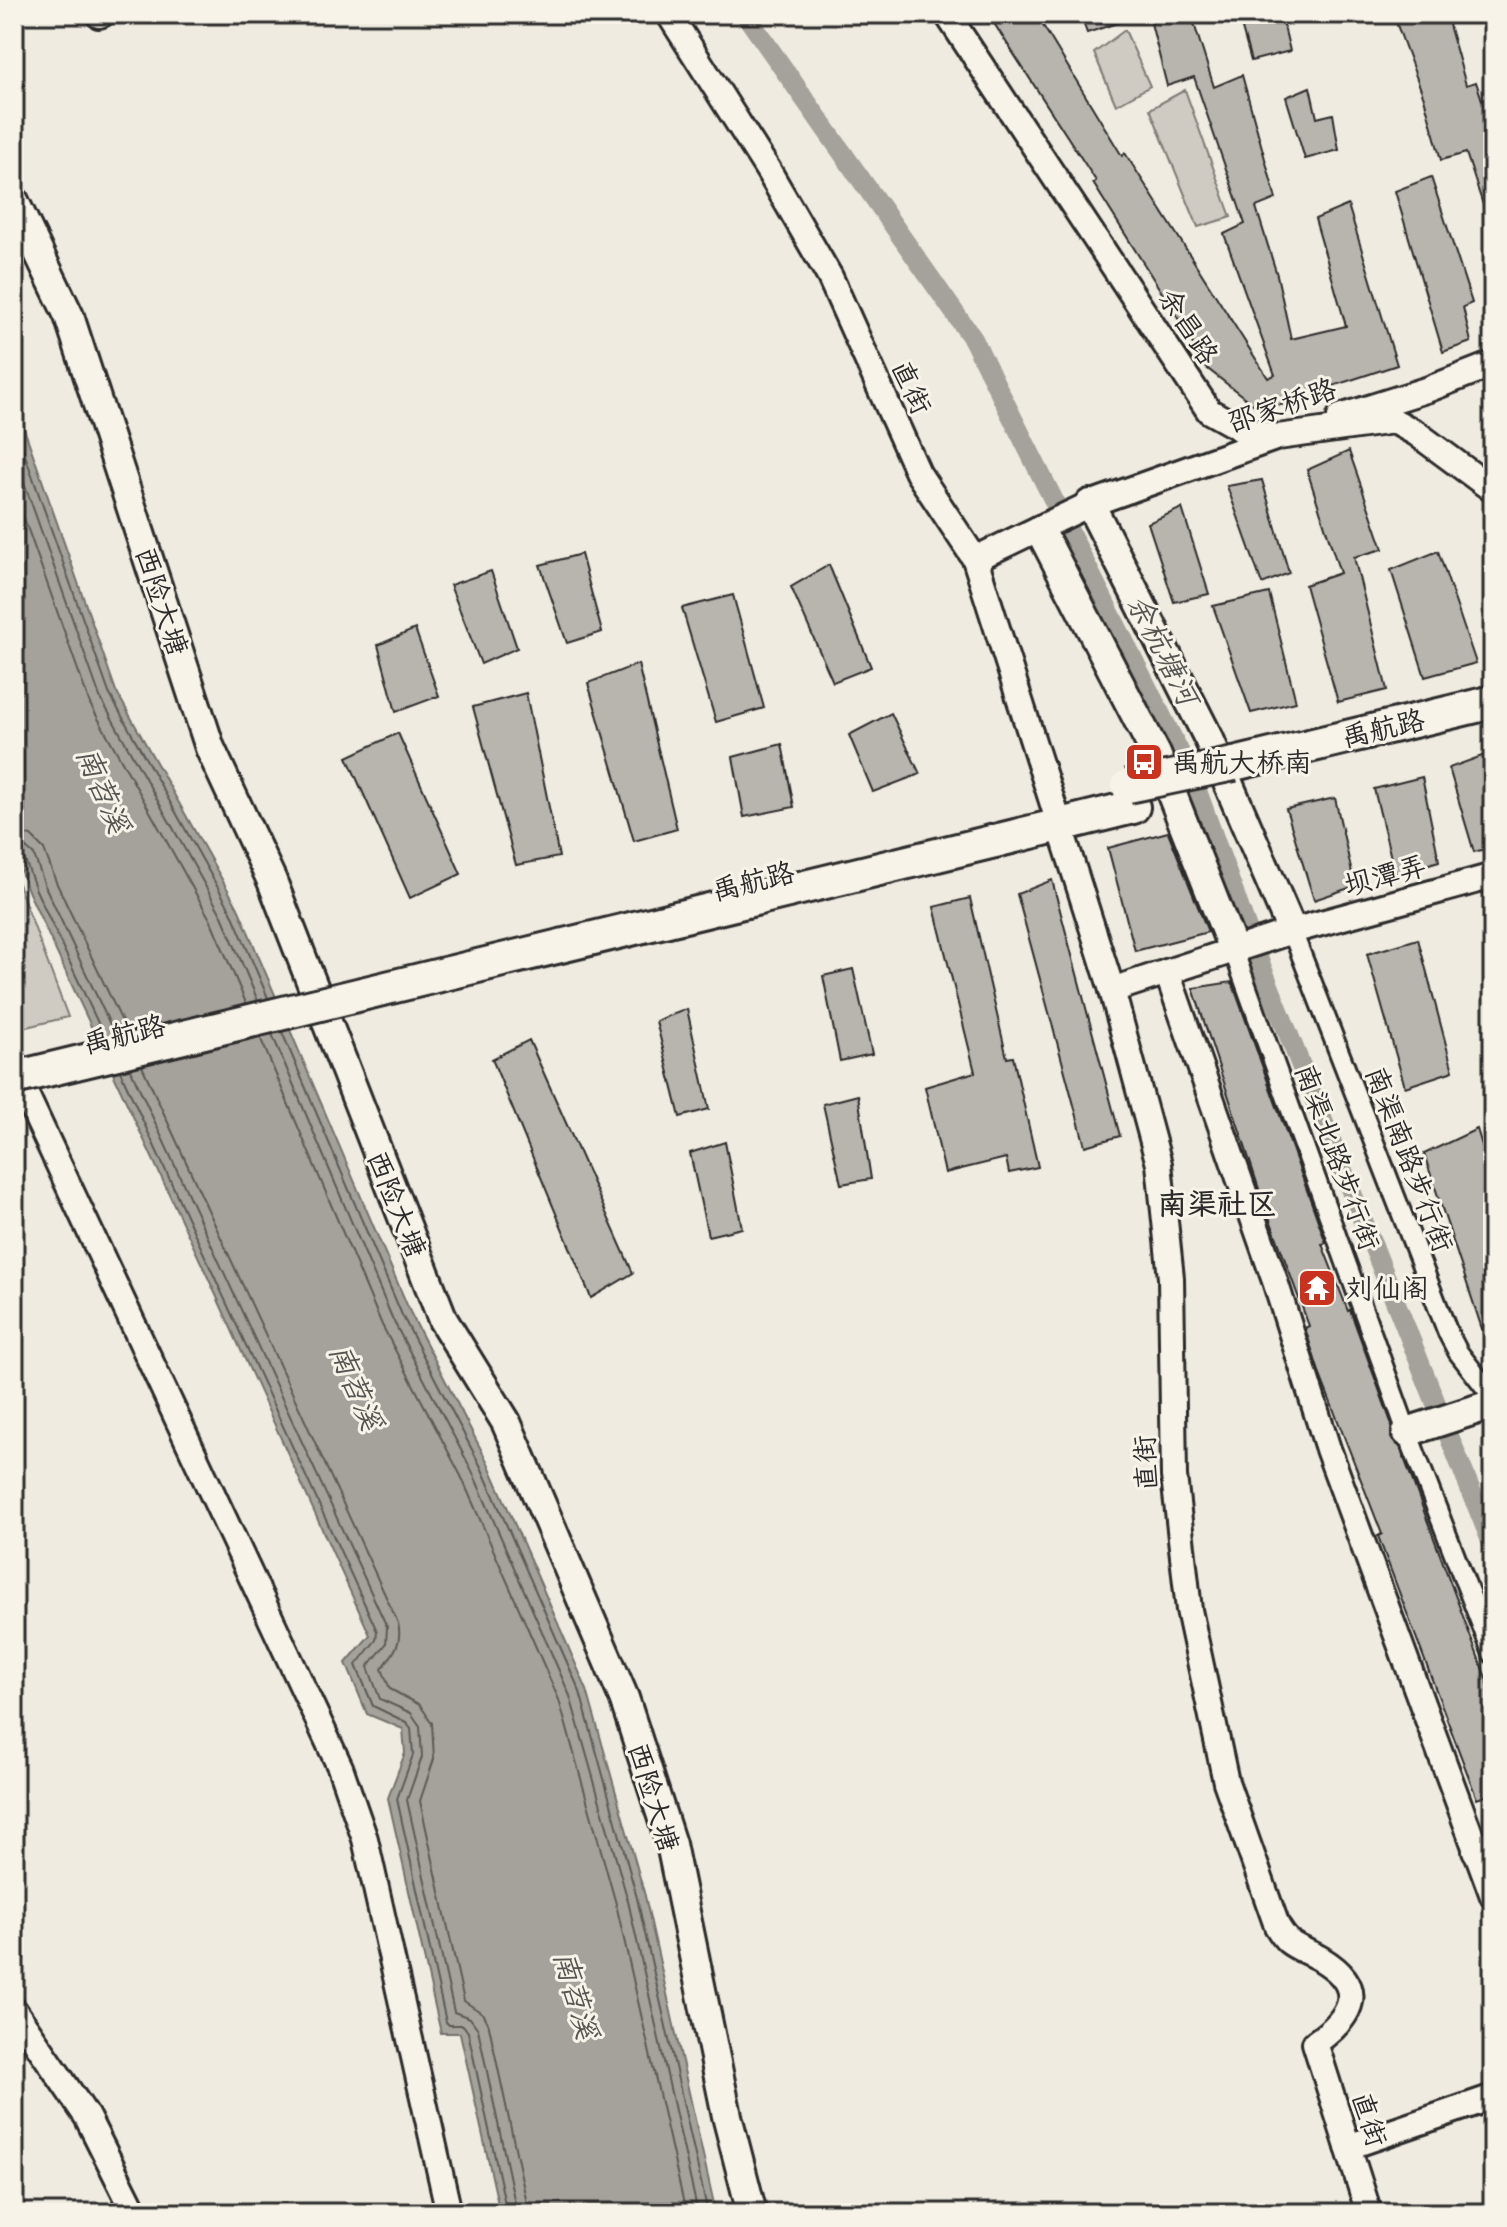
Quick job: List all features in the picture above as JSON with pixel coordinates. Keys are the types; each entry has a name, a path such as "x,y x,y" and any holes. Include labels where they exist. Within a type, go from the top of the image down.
{"main road":[{"name":"禹航路","path":"1236,773 1493,702"},
{"name":"禹航路","path":"14,1061 1131,797 1493,720"},
{"path":"14,1078 993,832"}],"street":[{"name":"直街","path":"669,14 768,170 830,277 918,473 975,559 1058,815 1112,990 1159,1164 1171,1278 1174,1476 1189,1610 1226,1782 1277,1926 1287,1940 1342,1974 1349,1987 1352,2001 1348,2011 1340,2023 1315,2043 1369,2213"},
{"name":"余昌路","path":"947,14 1209,411 1243,430 1278,437 1394,421 1416,433 1493,490"},
{"name":"西险大塘","path":"14,201 69,316 210,748 272,881 443,1320 506,1422 624,1698 671,1844 727,2116 752,2213"},
{"name":"邵家桥路","path":"975,559 1090,504 1278,437 1429,389 1493,364"},
{"path":"1090,504 1209,739 1292,931"},
{"path":"1040,530 1156,754 1236,948"},
{"name":"坝潭弄","path":"1112,990 1292,931 1493,876"},
{"name":"南渠南路步行街","path":"1292,931 1448,1333 1491,1403"},
{"name":"南渠北路步行街","path":"1236,948 1407,1432 1493,1654"},
{"path":"1167,972 1275,1281 1328,1449 1485,1847 1493,1896"},
{"path":"14,1069 340,1767 365,1839 449,2213"},
{"path":"1407,1432 1491,1403"},
{"path":"14,2010 87,2117 135,2213"},
{"path":"1348,2147 1493,2097"}],"shaded area":[{"path":"1125,30 1150,86 1116,105 1094,53"},
{"path":"1185,90 1231,217 1198,227 1150,109"},
{"path":"14,873 68,1017 14,1030"}],"water":[{"name":"南苕溪","path":"14,400 116,691 238,908 410,1312 488,1463 587,1690 645,1896 716,2213 500,2213 460,2033 441,2033 388,1798 405,1753 403,1729 367,1714 346,1663 370,1635 29,893 14,853"}],"building":[{"path":"988,14 1036,14 1122,156 1125,153 1268,378 1275,375 1224,234 1245,224 1194,77 1167,86 1151,23 1173,14 1191,14 1214,87 1242,75 1276,199 1256,207 1277,275 1291,339 1346,326 1315,219 1348,205 1397,365 1314,392 1317,398 1259,409 1204,366 1186,331 1093,183 1096,181"},
{"path":"1080,14 1134,14 1135,17 1087,33"},
{"path":"1238,14 1281,14 1290,51 1251,61"},
{"path":"1393,14 1446,14 1466,85 1476,82 1493,133 1493,225 1490,226 1466,153 1441,160 1424,98"},
{"path":"1310,87 1317,118 1333,114 1339,150 1305,159 1286,97"},
{"path":"1431,177 1472,303 1463,307 1471,342 1443,352 1395,191"},
{"path":"1349,451 1383,549 1354,557 1387,690 1338,702 1305,585 1340,573 1307,470"},
{"path":"1262,480 1289,573 1262,584 1227,486"},
{"path":"1182,508 1209,594 1174,602 1148,523"},
{"path":"1438,551 1476,663 1425,677 1391,570"},
{"path":"581,554 602,632 567,643 540,565"},
{"path":"829,565 871,667 833,682 791,587"},
{"path":"491,571 517,648 481,664 450,585"},
{"path":"1269,593 1296,702 1251,713 1213,606"},
{"path":"733,595 764,708 716,722 682,608"},
{"path":"415,629 439,696 396,712 378,645"},
{"path":"638,664 677,829 634,841 588,683"},
{"path":"526,693 559,857 516,865 473,707"},
{"path":"891,713 920,774 873,792 849,735"},
{"path":"398,733 461,874 410,898 347,757"},
{"path":"782,744 794,807 744,817 733,757"},
{"path":"1493,752 1493,847 1474,852 1449,768"},
{"path":"1422,777 1439,861 1395,874 1374,789"},
{"path":"1335,798 1355,886 1314,900 1286,809"},
{"path":"1168,832 1208,932 1135,951 1108,848"},
{"path":"1052,880 1120,1136 1085,1146 1017,894"},
{"path":"970,898 1007,1058 1013,1057 1038,1167 1009,1173 1006,1158 945,1173 925,1087 975,1072 934,907"},
{"path":"1418,939 1453,1071 1405,1087 1367,954"},
{"path":"853,969 872,1054 840,1061 823,976"},
{"path":"1232,982 1326,1243 1322,1244 1392,1425 1391,1438 1400,1447 1493,1697 1493,1793 1477,1799 1378,1536 1382,1534 1320,1375 1305,1328 1309,1326 1260,1192 1193,988"},
{"path":"687,1009 709,1109 680,1117 656,1021"},
{"path":"529,1040 633,1273 591,1298 492,1059"},
{"path":"858,1095 871,1179 841,1184 823,1104"},
{"path":"1477,1129 1493,1181 1493,1352 1490,1353 1424,1154"},
{"path":"725,1142 742,1228 708,1236 690,1153"}],"waterway":[{"name":"余杭塘河","path":"745,14 973,339 1192,777 1252,943 1493,1546"}],"place":[{"name":"禹航大桥南","path":"1144,762"},
{"name":"刘仙阁","path":"1317,1288"}],"district":[{"name":"南渠社区","path":"1217,1204"}]}
